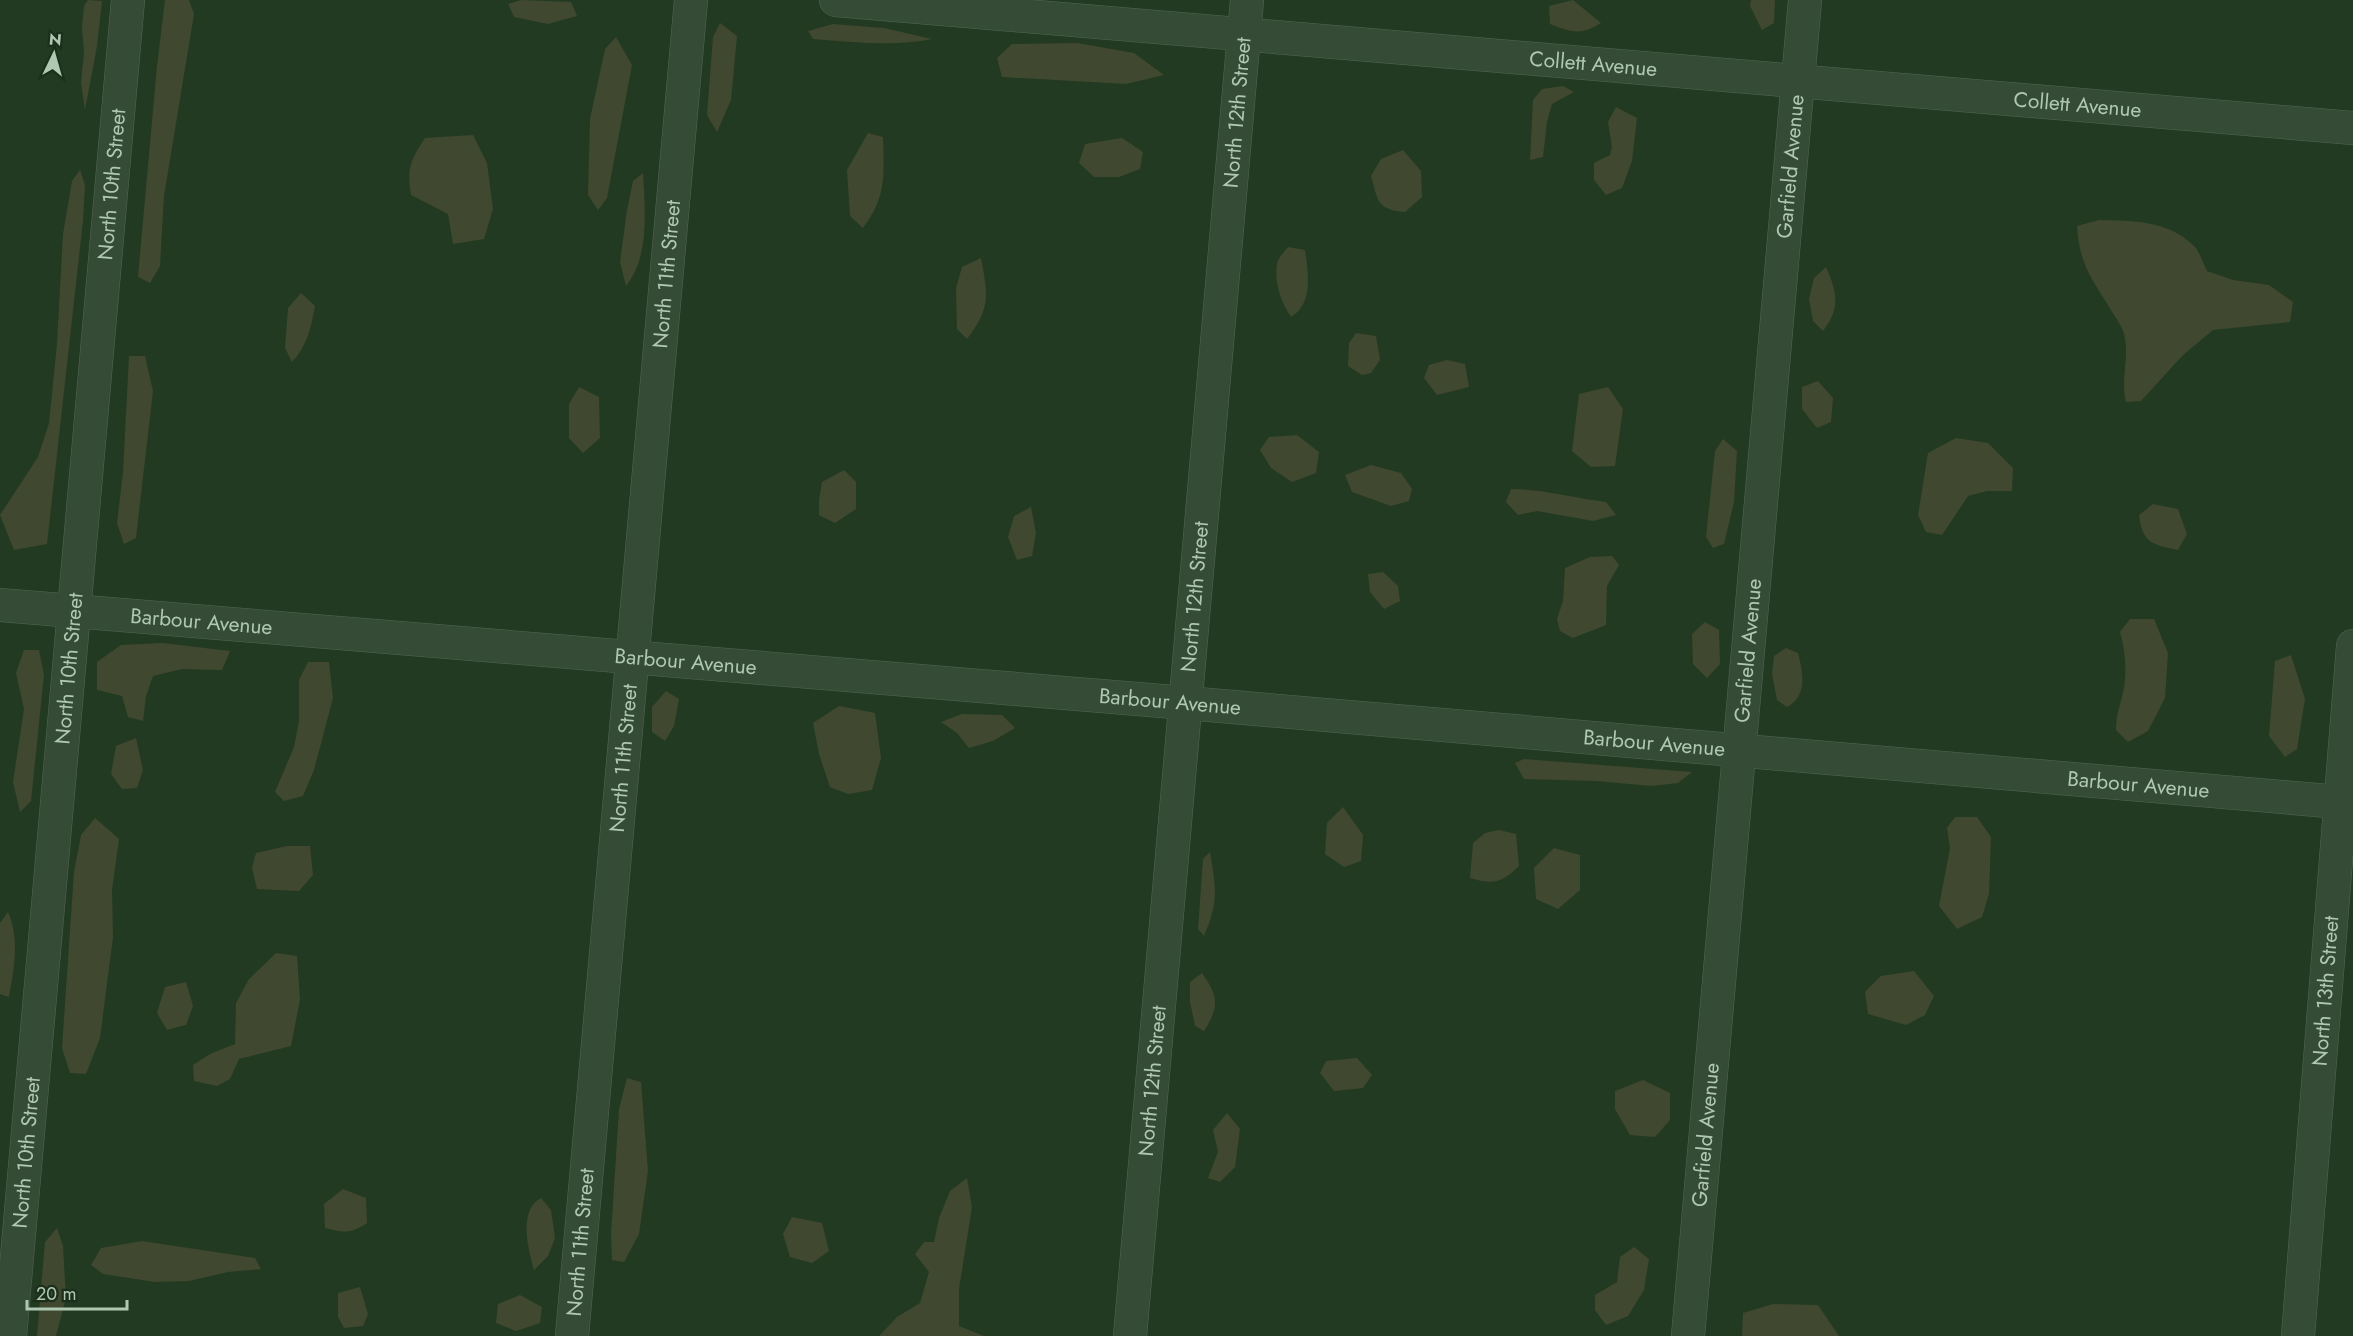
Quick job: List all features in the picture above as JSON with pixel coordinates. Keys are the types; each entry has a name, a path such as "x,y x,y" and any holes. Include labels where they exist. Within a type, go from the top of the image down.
{"street":[{"name":"North 10th Street","path":"10,1336 128,0"},
{"name":"North 11th Street","path":"572,1336 691,0"},
{"name":"Collett Avenue","path":"836,0 2353,128"},
{"name":"North 12th Street","path":"1130,1336 1248,0"},
{"name":"Garfield Avenue","path":"1688,1336 1805,0"},
{"name":"Barbour Avenue","path":"0,605 1186,703 2340,802"},
{"name":"North 13th Street","path":"2298,1336 2353,646"}],"green space":[{"path":"88,0 102,1 97,46 85,110 81,83 84,52 82,27 84,6"},
{"path":"165,0 189,0 194,14 164,196 160,266 150,283 138,277"},
{"path":"521,0 571,2 577,16 548,24 514,17 508,4"},
{"path":"1573,0 1601,23 1582,31 1564,29 1550,24 1549,6"},
{"path":"1751,0 1775,0 1774,23 1762,30 1750,6"},
{"path":"720,23 737,36 731,100 717,132 707,115 713,37"},
{"path":"833,24 884,28 932,39 903,43 858,42 813,39 808,31"},
{"path":"616,37 632,65 607,198 598,210 588,195 590,119 605,49"},
{"path":"1077,43 1134,53 1164,75 1126,84 1002,77 997,58 1012,44"},
{"path":"1563,86 1574,92 1552,104 1547,122 1543,157 1530,160 1533,100 1542,89"},
{"path":"1616,107 1637,118 1632,161 1622,188 1606,195 1594,180 1594,163 1610,155 1612,147 1608,122"},
{"path":"868,133 883,137 883,174 876,206 863,228 850,216 847,170"},
{"path":"473,135 487,163 493,209 484,239 453,244 448,214 411,195 409,178 411,165 425,138"},
{"path":"1122,138 1143,152 1140,169 1119,177 1094,177 1079,163 1085,144"},
{"path":"1403,150 1421,171 1422,197 1405,212 1389,209 1380,203 1371,176 1381,159"},
{"path":"80,170 85,185 83,221 47,544 14,550 0,515 38,457 49,423 57,344 63,234 72,181"},
{"path":"643,173 645,217 642,247 634,274 626,286 620,262 627,210 633,181"},
{"path":"2099,220 2149,224 2173,231 2196,248 2207,271 2233,280 2269,285 2293,302 2290,322 2213,330 2183,355 2141,401 2126,402 2124,334 2088,271 2078,239 2077,226"},
{"path":"1288,247 1305,250 1308,278 1303,304 1291,317 1281,299 1276,271 1281,255"},
{"path":"981,258 986,301 975,328 967,339 957,329 956,288 962,267"},
{"path":"1826,267 1835,292 1835,307 1823,331 1813,321 1809,299 1814,278"},
{"path":"301,293 315,306 308,336 292,362 285,348 288,308"},
{"path":"1356,333 1376,336 1380,360 1371,373 1362,375 1348,366 1349,343"},
{"path":"129,356 145,356 153,391 136,538 124,544 117,523 123,472"},
{"path":"1447,360 1465,364 1469,387 1437,395 1424,378 1429,365"},
{"path":"1818,381 1833,398 1831,422 1817,428 1802,409 1802,387"},
{"path":"579,387 599,397 600,438 583,453 569,438 569,404"},
{"path":"1608,387 1623,409 1615,466 1591,467 1572,451 1579,394"},
{"path":"1297,435 1319,452 1316,473 1292,482 1271,468 1260,450 1269,437"},
{"path":"1956,438 1988,443 2013,468 2012,491 1987,491 1968,496 1942,535 1926,532 1918,515 1928,453"},
{"path":"1723,439 1737,451 1734,502 1724,544 1713,548 1706,537 1715,451"},
{"path":"1371,465 1401,473 1412,489 1409,501 1391,506 1352,492 1345,475"},
{"path":"844,470 856,482 856,509 835,523 819,515 822,482"},
{"path":"1511,489 1547,492 1606,502 1616,515 1593,521 1537,511 1518,515 1506,502"},
{"path":"2153,504 2178,509 2187,534 2178,550 2155,544 2143,532 2139,515"},
{"path":"1031,507 1036,533 1032,556 1017,560 1008,537 1014,516"},
{"path":"1612,556 1619,565 1607,586 1606,625 1573,638 1560,631 1557,619 1563,601 1565,568 1590,557"},
{"path":"1383,572 1398,586 1400,601 1384,609 1370,592 1368,574"},
{"path":"2130,619 2154,619 2168,653 2165,698 2148,731 2128,742 2116,730 2125,673 2120,632"},
{"path":"1705,622 1719,630 1720,664 1707,678 1693,664 1692,634"},
{"path":"163,643 230,651 222,670 182,669 153,676 146,696 143,721 128,717 122,696 97,690 97,662 121,645"},
{"path":"1786,648 1798,653 1802,676 1798,697 1787,707 1777,700 1772,674 1774,656"},
{"path":"24,650 39,650 44,675 31,801 20,812 13,782 24,709 16,673"},
{"path":"2291,655 2305,699 2297,749 2285,757 2269,736 2275,661"},
{"path":"308,662 329,662 333,698 314,770 303,796 284,801 275,792 294,747 299,721 299,680"},
{"path":"666,691 679,699 674,726 665,741 652,732 652,707"},
{"path":"839,706 875,713 881,758 872,790 848,794 830,787 819,754 813,723"},
{"path":"962,714 1002,715 1015,728 993,741 969,748 957,733 941,722"},
{"path":"136,738 143,770 137,788 122,789 111,774 116,746"},
{"path":"1524,759 1692,772 1678,783 1651,786 1596,781 1524,779 1515,763"},
{"path":"1343,807 1363,835 1361,861 1344,867 1325,854 1327,823"},
{"path":"1955,817 1977,817 1991,837 1989,894 1982,917 1957,929 1939,906 1950,848 1947,828"},
{"path":"95,818 119,839 112,890 113,937 100,1038 86,1074 70,1073 62,1048 74,872 81,835"},
{"path":"1499,830 1516,834 1519,866 1507,876 1496,881 1470,878 1473,843 1485,833"},
{"path":"287,846 310,846 313,875 299,891 257,889 252,868 256,853"},
{"path":"1554,848 1580,855 1580,890 1558,909 1536,899 1534,868"},
{"path":"1210,852 1215,895 1212,914 1204,936 1198,929 1203,859"},
{"path":"8,912 15,943 9,997 0,994 0,923"},
{"path":"276,953 297,956 300,1000 291,1046 239,1059 230,1079 217,1086 194,1081 193,1065 210,1054 235,1044 236,1003 249,979"},
{"path":"1914,971 1934,996 1925,1015 1906,1025 1868,1014 1865,992 1881,976"},
{"path":"1202,973 1211,988 1215,1001 1213,1015 1204,1031 1195,1026 1190,1002 1190,982"},
{"path":"186,982 193,1006 186,1025 167,1030 157,1013 165,987"},
{"path":"1357,1058 1372,1075 1363,1088 1334,1091 1320,1073 1326,1061"},
{"path":"627,1078 641,1082 648,1171 639,1234 624,1262 612,1260 611,1234 619,1109"},
{"path":"1643,1080 1670,1093 1670,1120 1655,1137 1630,1135 1615,1109 1615,1091"},
{"path":"1227,1113 1240,1129 1235,1167 1220,1182 1208,1178 1218,1152 1213,1130"},
{"path":"967,1178 972,1207 959,1289 959,1326 984,1336 879,1336 897,1317 920,1303 929,1272 915,1254 924,1242 934,1242 939,1218 950,1191"},
{"path":"343,1189 366,1198 367,1223 347,1232 325,1228 324,1204"},
{"path":"541,1198 551,1210 555,1238 548,1256 534,1270 529,1252 527,1221 529,1211"},
{"path":"792,1217 822,1223 829,1251 812,1263 790,1257 783,1234"},
{"path":"57,1228 63,1246 66,1298 56,1336 37,1336 45,1242"},
{"path":"142,1241 255,1258 261,1269 228,1272 189,1281 155,1282 103,1274 91,1265 101,1248"},
{"path":"1634,1247 1649,1259 1644,1290 1628,1316 1606,1325 1595,1310 1595,1295 1617,1282 1620,1257"},
{"path":"360,1287 368,1314 363,1326 344,1328 338,1317 338,1293"},
{"path":"520,1295 542,1307 540,1323 516,1331 496,1323 498,1304"},
{"path":"1773,1304 1818,1305 1839,1336 1742,1336 1743,1313"}]}
